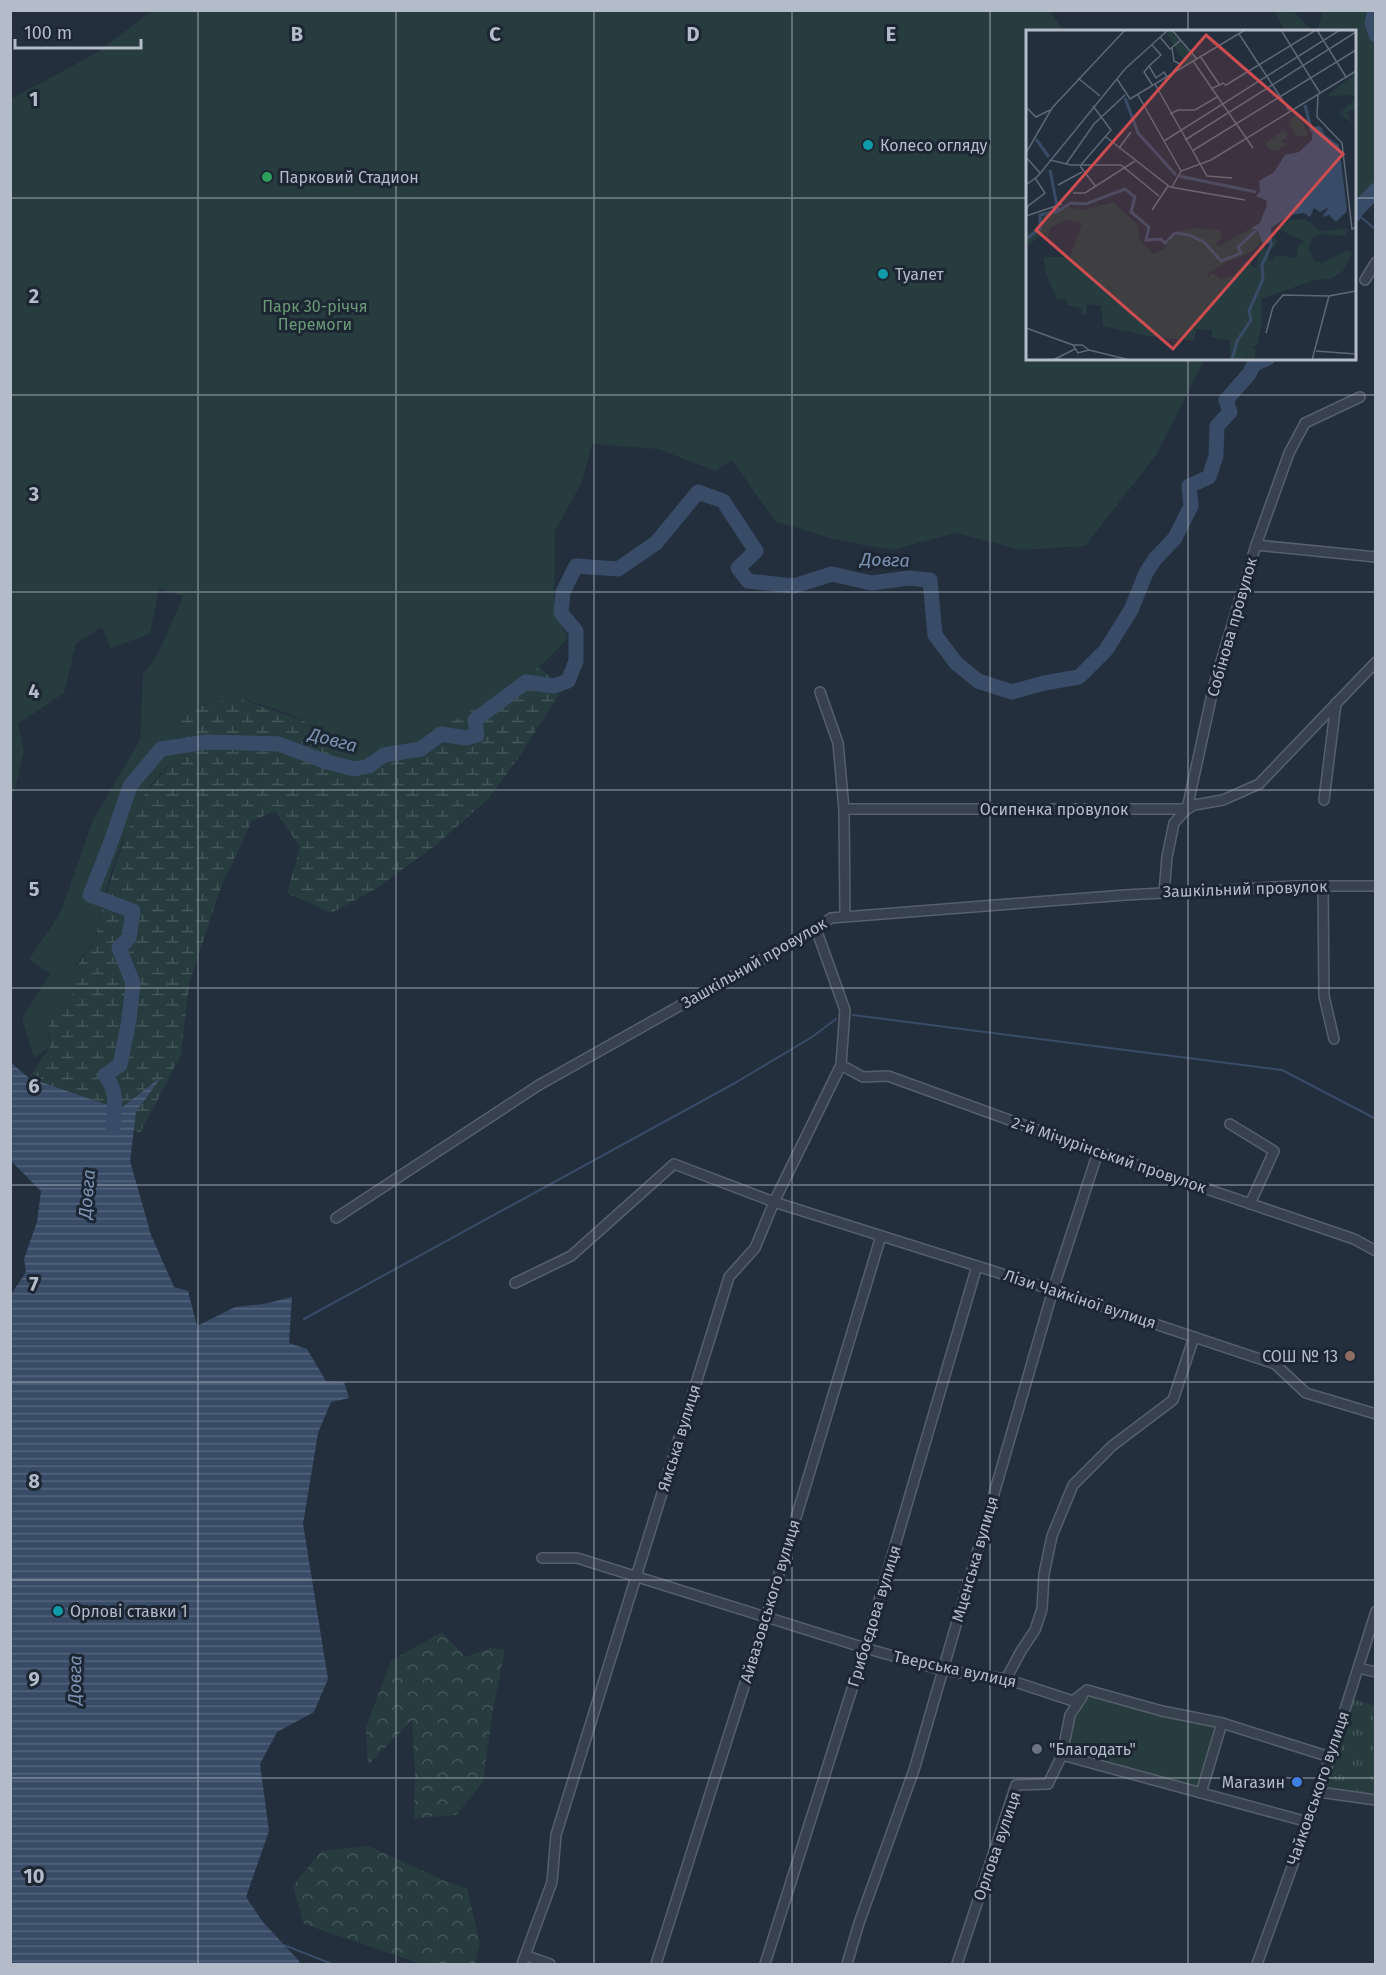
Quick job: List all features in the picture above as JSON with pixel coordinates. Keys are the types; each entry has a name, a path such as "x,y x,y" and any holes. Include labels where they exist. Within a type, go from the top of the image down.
{"street":[{"path":"1365,280 1376,262"},
{"name":"Собінова провулок","path":"1164,893 1167,857 1174,823 1187,809 1214,685 1256,545 1289,453 1305,423 1360,397"},
{"path":"1256,545 1376,557"},
{"path":"1324,800 1336,703 1376,662"},
{"path":"820,692 838,743 844,810 845,915"},
{"name":"Осипенка провулок","path":"844,810 1187,809 1194,805 1223,800 1259,784 1336,703"},
{"name":"Зашкільний провулок","path":"336,1218 539,1085 816,929 831,918 845,915 1164,893 1295,886 1376,886"},
{"path":"1323,886 1324,996 1334,1039"},
{"name":"Ямська вулиця","path":"524,1960 552,1882 556,1835 729,1277 755,1248 774,1202 841,1065 844,1010 816,929"},
{"name":"2-й Мічурінський провулок","path":"841,1065 863,1077 888,1076 1098,1152 1354,1239 1376,1251"},
{"path":"1230,1124 1274,1151 1250,1203"},
{"name":"Мценська вулиця","path":"847,1965 859,1923 914,1770 1053,1290 1098,1152"},
{"name":"Лізи Чайкіної вулиця","path":"515,1283 571,1256 674,1164 774,1202 1053,1290 1275,1364 1306,1393 1376,1414"},
{"name":"Айвазовського вулиця","path":"656,1965 766,1617 881,1236"},
{"name":"Грибоєдова вулиця","path":"765,1965 865,1648 977,1266"},
{"path":"1006,1679 1039,1620 1044,1574 1053,1536 1073,1485 1112,1446 1173,1401 1194,1337"},
{"name":"Тверська вулиця","path":"542,1558 577,1558 942,1670 1006,1679 1073,1701 1087,1690"},
{"name":"Чайковського вулиця","path":"1257,1965 1319,1792 1376,1611"},
{"path":"1358,1668 1376,1672"},
{"path":"1087,1690 1162,1711 1222,1724 1330,1757"},
{"name":"Орлова вулиця","path":"957,1965 1016,1785 1048,1784 1062,1755 1070,1715 1087,1690"},
{"path":"1201,1793 1222,1724"},
{"path":"1062,1755 1308,1822"},
{"path":"1319,1792 1376,1800"},
{"path":"524,1960 550,1965"}],"green space":[{"name":"Парк 30-річчя Перемоги","path":"152,11 1053,11 1051,13 1063,30 1026,30 1026,360 1204,360 1156,455 1085,546 1021,550 956,533 892,550 833,539 775,521 732,460 715,471 658,449 592,444 582,482 555,531 554,610 568,638 539,667 509,689 442,725 392,748 366,756 353,755 338,749 304,720 241,699 207,703 185,716 179,727 176,754 146,791 123,839 108,883 96,935 75,969 71,1000 49,1024 50,1047 34,1058 22,1018 50,974 29,959 60,914 93,820 140,740 143,674 159,652 183,596 159,588 150,634 110,648 102,627 76,644 64,693 18,724 24,751 11,805 11,99 98,52"},
{"path":"1274,11 1293,11 1312,30 1284,30"},
{"path":"1323,11 1375,11 1375,194 1356,221 1356,30 1317,30"},
{"path":"539,667 563,688 521,754 489,798 436,845 374,890 331,913 287,893 300,847 275,811 252,821 221,887 189,984 181,1055 140,1133 133,1130 136,1112 159,1078 120,1109 29,1078 50,1047 48,1025 50,1020 72,995 76,967 92,945 127,831 144,795 167,768 179,744 177,731 182,720 193,709 213,702 237,698 307,722 329,743 363,756 395,747 444,725 491,699"},
{"path":"442,1632 465,1657 491,1648 505,1649 492,1716 483,1782 456,1815 414,1818 415,1774 412,1720 368,1765 366,1727 391,1661"},
{"path":"1087,1690 1222,1723 1201,1793 1062,1755 1070,1715"},
{"path":"1349,1698 1375,1706 1375,1799 1319,1792"},
{"path":"369,1846 445,1881 467,1888 480,1943 475,1964 421,1964 304,1924 293,1886 321,1851"}],"water":[{"path":"10,1062 29,1078 120,1109 162,1076 136,1112 130,1161 151,1235 174,1287 188,1291 197,1326 235,1307 264,1304 292,1297 289,1343 307,1349 326,1381 344,1382 349,1398 331,1402 318,1433 303,1524 328,1679 314,1712 277,1732 260,1764 269,1831 246,1897 262,1921 300,1964 15,1964 11,1961 10,1296 26,1272 24,1259 37,1222 41,1191 11,1161"}],"waterway":[{"name":"Довга","path":"1375,10 1372,23 1376,35"},
{"name":"Довга","path":"1356,211 1376,190"},
{"path":"1356,213 1376,230"},
{"name":"Довга","path":"113,1128 114,1094 105,1075 120,1065 129,1020 133,983 119,948 129,938 133,911 90,895 130,786 161,749 207,742 279,744 324,761 354,769 369,766 384,755 421,749 441,734 466,738 477,735 475,720 526,682 554,686 568,681 576,661 576,631 561,613 563,592 576,566 618,569 656,543 698,492 723,501 756,551 738,568 748,581 794,586 832,574 871,583 909,578 930,580 935,635 956,663 978,681 1012,692 1079,677 1106,650 1131,610 1146,573 1155,559 1175,538 1191,506 1189,486 1209,477 1216,456 1217,426 1230,412 1226,400 1249,374 1254,364 1263,360"},
{"path":"853,1015 1282,1070 1376,1119"},
{"path":"304,1319 735,1083 812,1037 836,1019"},
{"path":"284,1945 332,1964"}],"place":[{"name":"Колесо огляду","path":"868,145"},
{"name":"Парковий Стадион","path":"267,177"},
{"name":"Туалет","path":"883,274"},
{"name":"СОШ № 13","path":"1350,1356"},
{"name":"Орлові ставки 1","path":"58,1611"},
{"name":"\"Благодать\"","path":"1037,1749"},
{"name":"Магазин","path":"1297,1782"}]}
